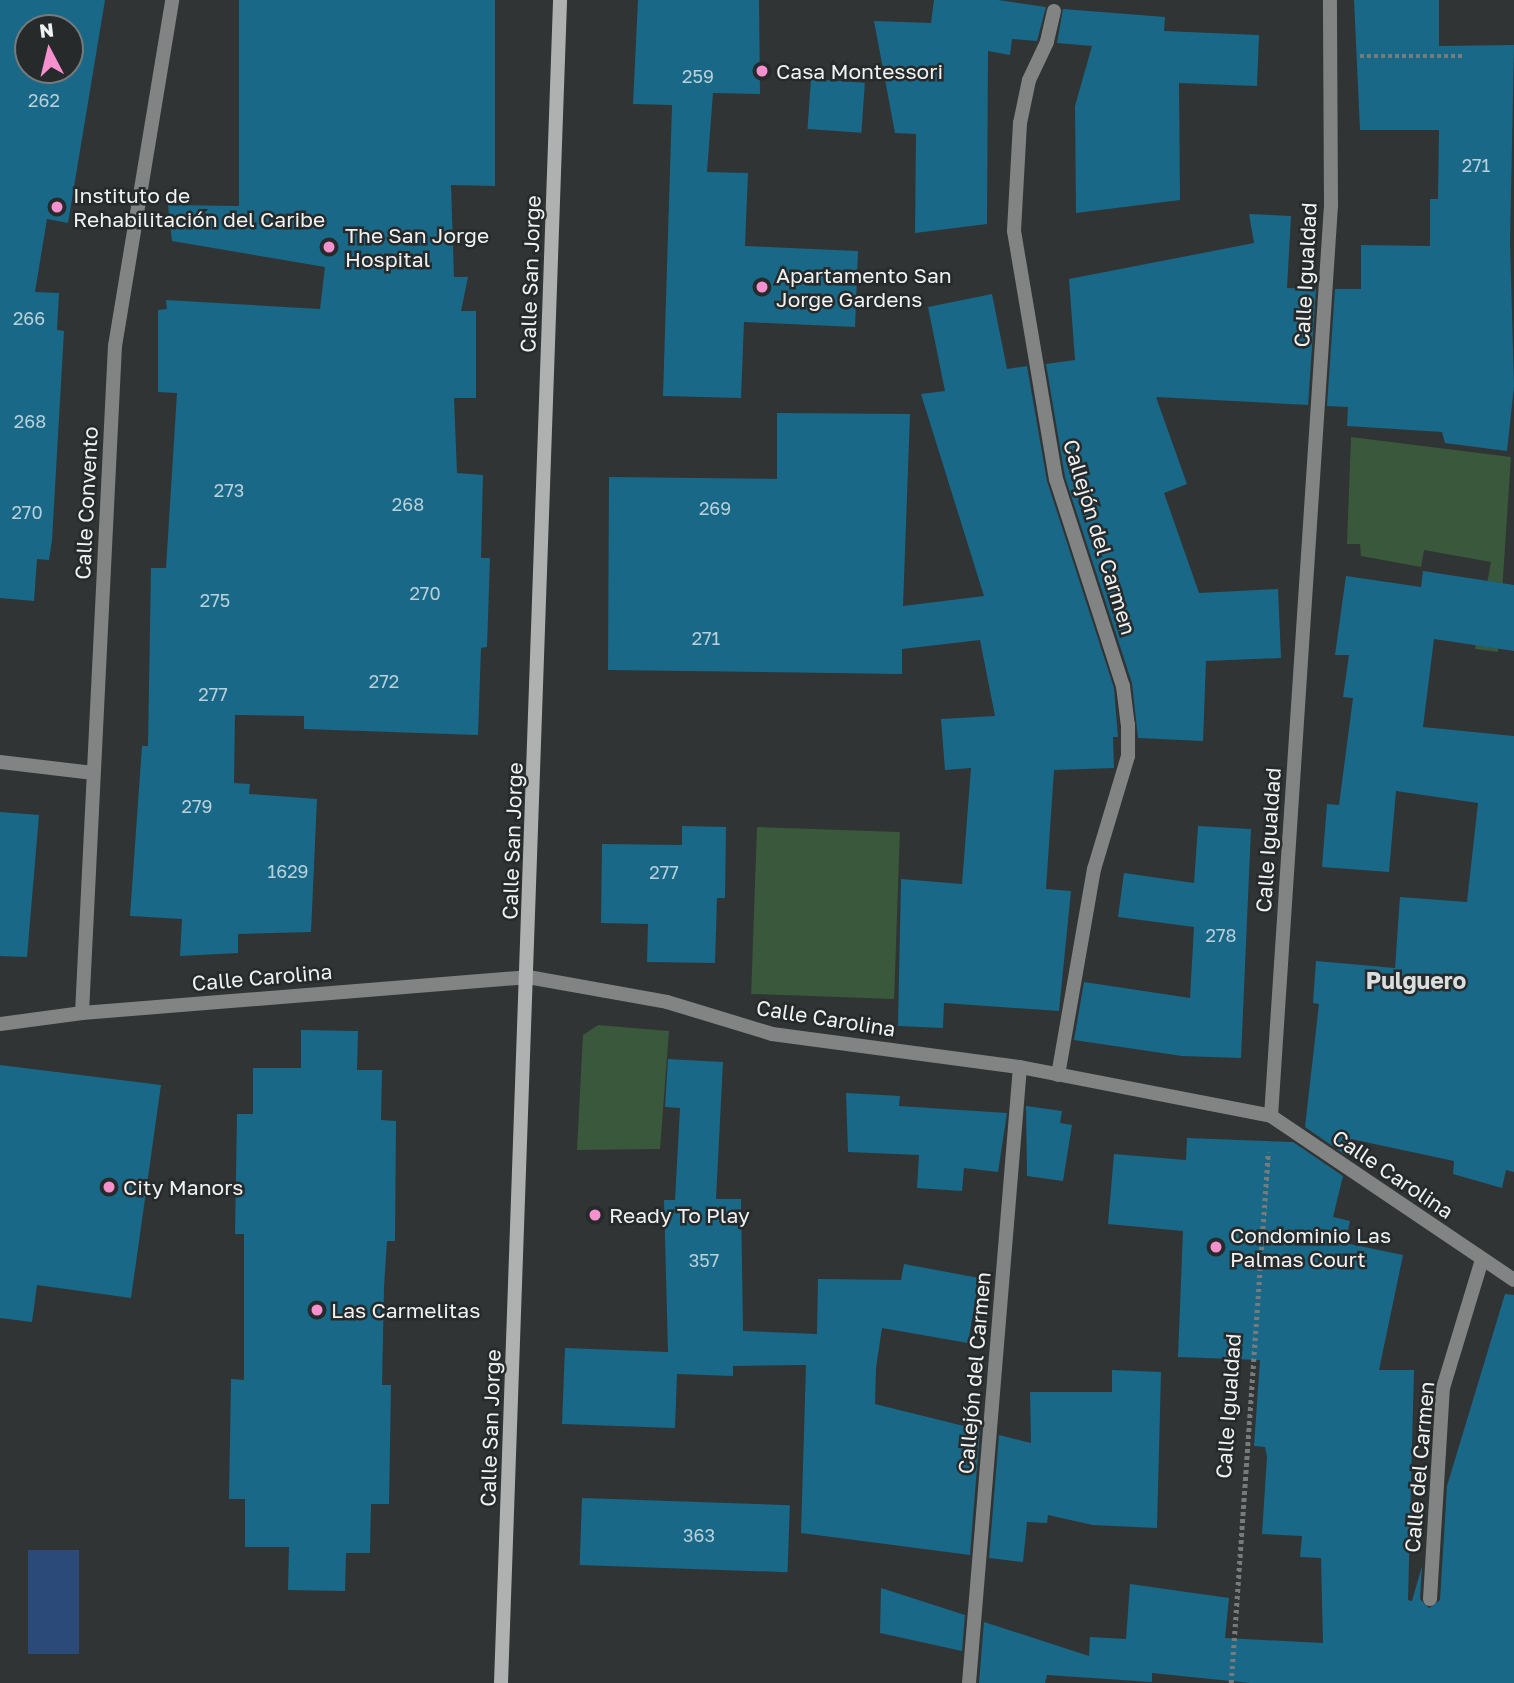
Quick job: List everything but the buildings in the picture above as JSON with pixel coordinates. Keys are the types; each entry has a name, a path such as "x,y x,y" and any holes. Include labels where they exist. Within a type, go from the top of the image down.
{"street":[{"name":"Calle Convento","path":"82,1013 115,346 173,0"},
{"name":"Calle San Jorge","path":"501,1683 528,977 560,0"},
{"name":"Calle Igualdad","path":"1271,1116 1331,205 1329,0"},
{"name":"Callejón del Carmen","path":"1054,11 1047,42 1028,80 1020,123 1014,232 1056,479 1123,686 1128,724 1128,756 1094,869 1058,1075"},
{"path":"0,762 93,773"},
{"name":"Calle Carolina","path":"0,1024 82,1013 528,977 667,1002 772,1034 1020,1067 1271,1116 1514,1280"},
{"name":"Callejón del Carmen","path":"969,1683 1020,1067"},
{"name":"Calle del Carmen","path":"1430,1599 1443,1388 1482,1260"}],"path":[{"path":"1331,56 1464,56"},
{"name":"Calle Igualdad","path":"1231,1683 1271,1116"}],"green space":[{"path":"1351,437 1511,457 1498,652 1475,649 1491,562 1424,550 1421,567 1361,556 1360,544 1347,544"},
{"path":"757,827 900,832 894,999 751,994"},
{"path":"598,1025 669,1031 660,1149 577,1150 583,1035"}],"water":[{"path":"28,1550 79,1550 79,1654 28,1654"}],"place":[{"name":"Casa Montessori","path":"762,71"},
{"name":"Instituto de Rehabilitación del Caribe","path":"57,207"},
{"name":"The San Jorge Hospital","path":"329,247"},
{"name":"Apartamento San Jorge Gardens","path":"762,287"},
{"name":"City Manors","path":"109,1187"},
{"name":"Ready To Play","path":"595,1215"},
{"name":"Condominio Las Palmas Court","path":"1216,1247"},
{"name":"Las Carmelitas","path":"317,1310"}],"district":[{"name":"Pulguero","path":"1416,980"}]}
